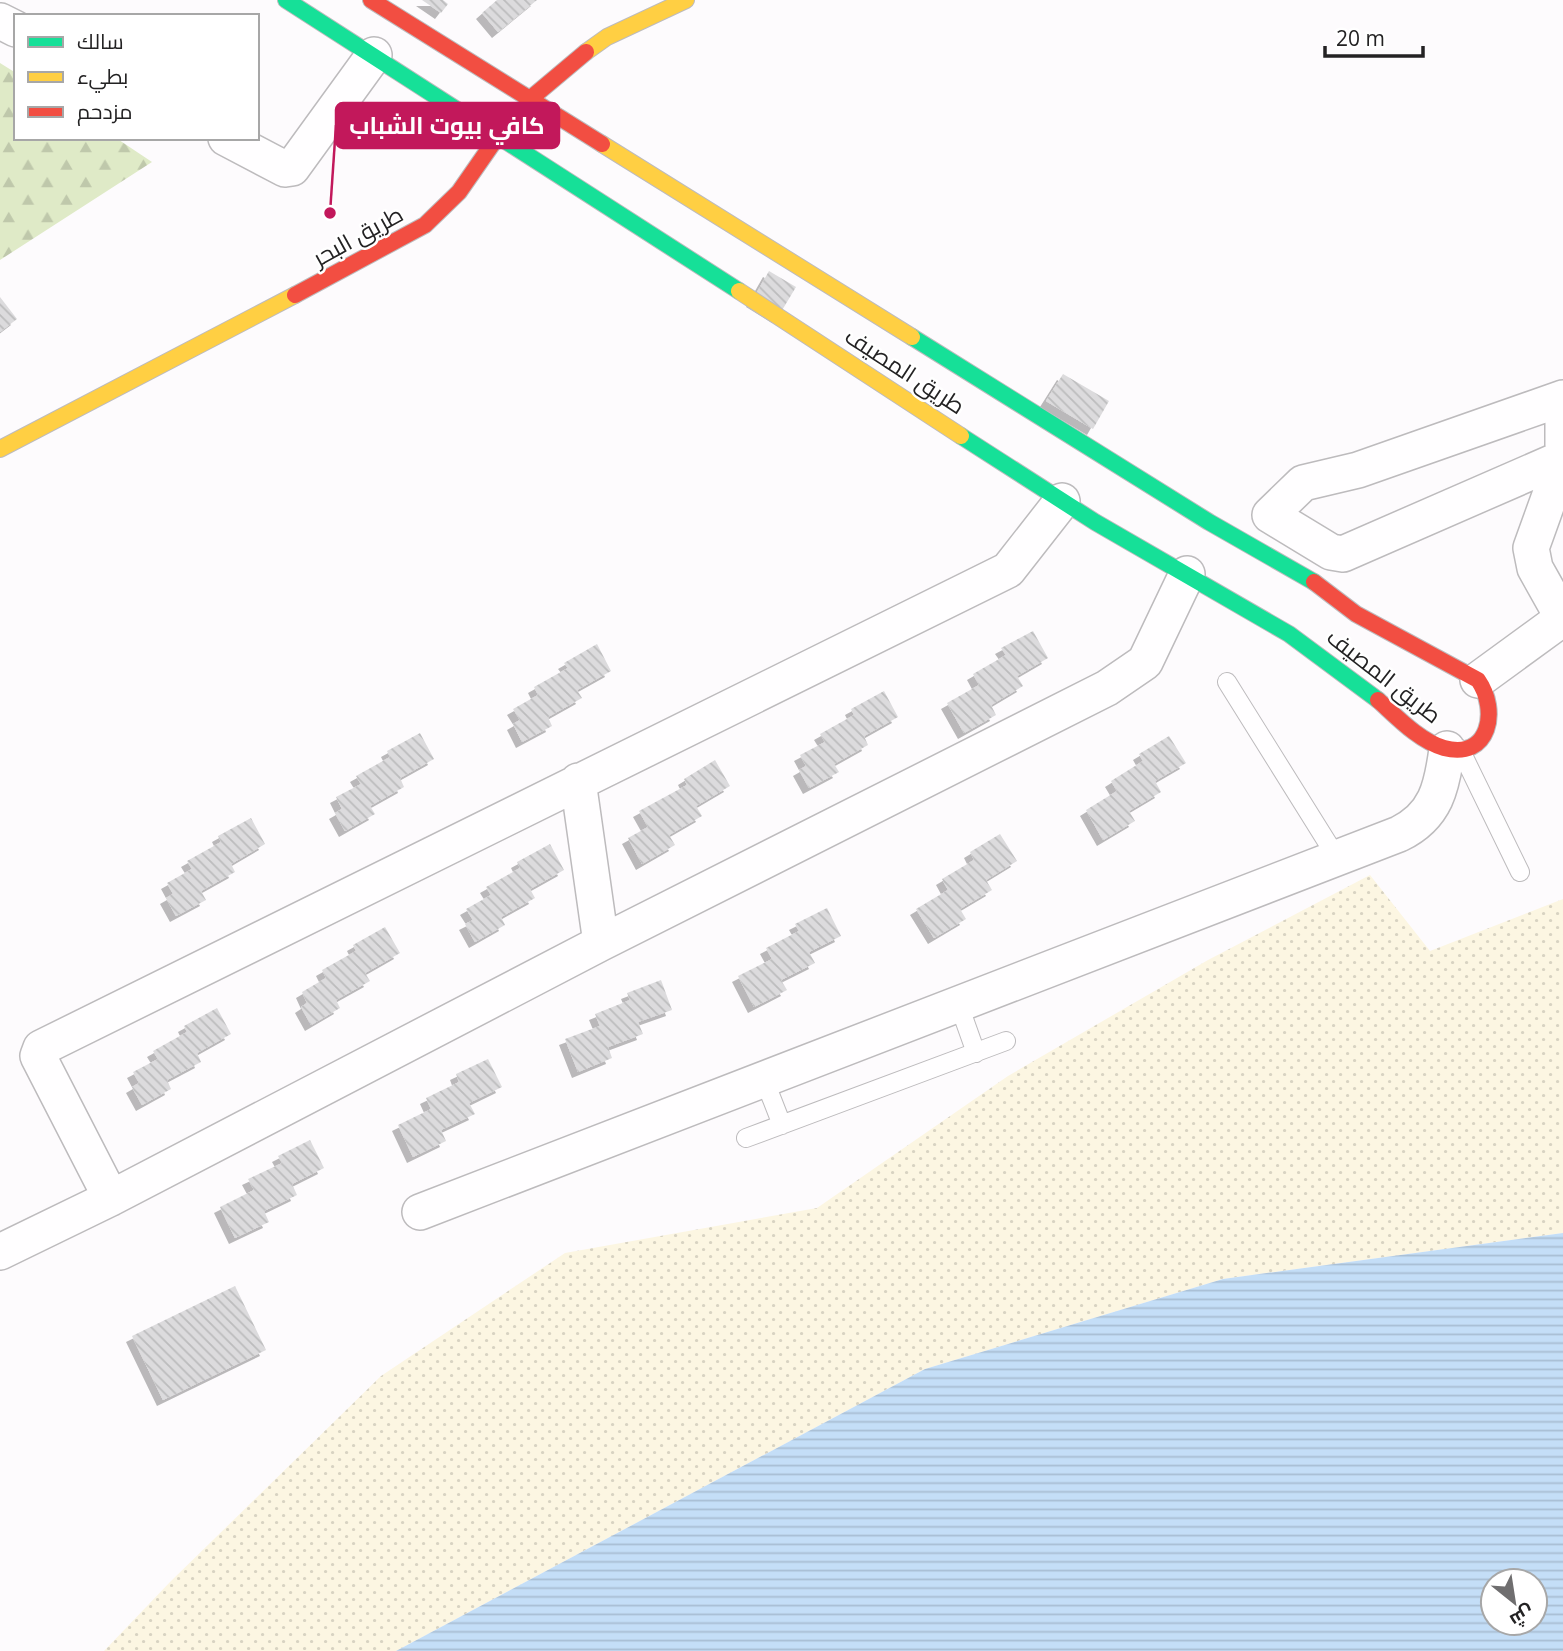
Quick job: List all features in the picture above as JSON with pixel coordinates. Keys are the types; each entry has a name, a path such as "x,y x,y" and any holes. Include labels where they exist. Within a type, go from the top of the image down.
{"main road":[{"name":"طريق المصيف","path":"286,0 500,133 1062,501 1187,574 1278,620 1329,651 1435,744 1453,749"},
{"name":"طريق المصيف","path":"370,0 1209,522 1309,578 1352,619 1478,680"},
{"name":"طريق البحر","path":"0,449 149,373 425,225 459,192 500,133 512,126 530,99 592,46 687,0"},
{"path":"1295,597 1309,578"},
{"path":"1453,749 1482,737 1493,714 1487,690 1478,680"}],"street":[{"path":"230,140 285,169 292,169 374,54"},
{"path":"1563,445 1563,398 1358,470 1303,483 1270,515 1331,552 1343,554 1563,458"},
{"path":"1478,680 1563,618 1535,568 1531,548 1563,458"},
{"path":"111,1198 38,1056 41,1048 1007,570 1062,501"},
{"path":"0,1252 111,1198 601,943 1095,694 1135,671 1144,662 1187,574"},
{"path":"420,1212 1399,834 1424,819 1439,793 1453,749"},
{"path":"578,781 601,943"}],"lane":[{"path":"1227,682 1337,858"},
{"path":"1453,749 1520,873"},
{"path":"959,1004 976,1053"},
{"path":"746,1138 1006,1041"},
{"path":"764,1079 782,1125"}],"green space":[{"path":"0,63 14,72 14,140 119,140 152,162 0,260"}],"sand":[{"path":"1370,875 1430,951 1563,899 1563,1233 1223,1279 925,1369 396,1651 104,1651 170,1582 381,1376 565,1253 817,1208 1008,1076 1208,960"}],"water":[{"path":"1563,1233 1563,1651 396,1651 925,1369 1223,1279"}],"building":[{"path":"422,0 443,0 448,4 441,13"},
{"path":"497,0 537,0 498,32 482,13"},
{"path":"769,271 796,287 778,317 752,301"},
{"path":"0,297 17,319 0,332"},
{"path":"1063,374 1109,401 1093,429 1046,401"},
{"path":"1033,631 1048,658 1017,676 1023,686 991,705 996,715 964,733 947,703 979,685 973,674 1006,655 1001,648"},
{"path":"597,644 611,671 577,690 582,698 548,717 552,726 522,742 513,724 520,720 513,709 538,695 534,687 568,668 564,663"},
{"path":"884,691 898,717 864,736 868,745 834,764 839,772 809,788 799,770 806,766 800,755 825,742 820,734 854,715 851,709"},
{"path":"420,733 434,759 400,778 404,787 370,806 375,814 345,831 335,813 342,809 336,797 361,784 356,776 390,757 387,751"},
{"path":"1169,736 1186,763 1155,781 1161,792 1129,811 1135,821 1103,840 1086,810 1117,791 1111,781 1143,761 1139,754"},
{"path":"715,760 730,786 696,806 702,816 669,835 675,845 642,864 628,838 648,827 639,811 687,785 684,779"},
{"path":"251,818 265,844 231,864 235,872 201,891 206,900 176,916 166,898 173,894 167,883 192,869 187,861 221,842 218,836"},
{"path":"1000,834 1017,861 986,880 992,890 960,909 966,919 934,938 916,909 948,890 942,879 974,860 970,852"},
{"path":"550,844 564,870 530,889 535,898 501,917 505,925 475,942 465,924 473,920 466,909 491,895 486,887 520,868 517,862"},
{"path":"827,908 841,936 809,952 815,963 781,980 787,990 754,1007 738,976 772,959 766,948 799,931 795,924"},
{"path":"385,927 400,953 365,973 370,981 336,1000 340,1008 311,1025 301,1007 307,1003 302,992 326,978 322,970 356,951 353,945"},
{"path":"661,980 672,1010 638,1022 643,1034 608,1047 612,1058 578,1072 565,1039 600,1026 595,1014 630,1000 627,993"},
{"path":"217,1008 231,1034 197,1053 201,1062 167,1080 171,1089 142,1105 132,1087 139,1083 133,1072 158,1059 153,1051 187,1032 184,1026"},
{"path":"488,1059 502,1087 469,1103 475,1114 441,1130 446,1141 413,1157 398,1125 431,1109 426,1098 459,1082 456,1074"},
{"path":"310,1140 324,1168 292,1184 297,1195 264,1211 269,1222 235,1238 220,1207 254,1190 248,1179 282,1163 278,1156"},
{"path":"235,1286 266,1350 163,1400 132,1336"}],"traffic: fast":[{"path":"286,0 739,291"},
{"path":"912,337 1209,522 1314,582"},
{"path":"961,436 1095,522 1289,634 1378,700"}],"traffic: slow":[{"path":"586,52 607,37 686,0"},
{"path":"602,144 912,337"},
{"path":"739,291 961,436"},
{"path":"0,449 295,295"}],"traffic: jam":[{"path":"371,0 602,144"},
{"path":"295,295 425,225 459,192 500,133 512,126 530,99 586,52"},
{"path":"1314,582 1356,614 1478,680 1488,705 1489,718 1481,740 1472,747 1460,750 1444,748 1417,734 1378,700"}],"place":[{"name":"كافي بيوت الشباب","path":"330,213"}]}
